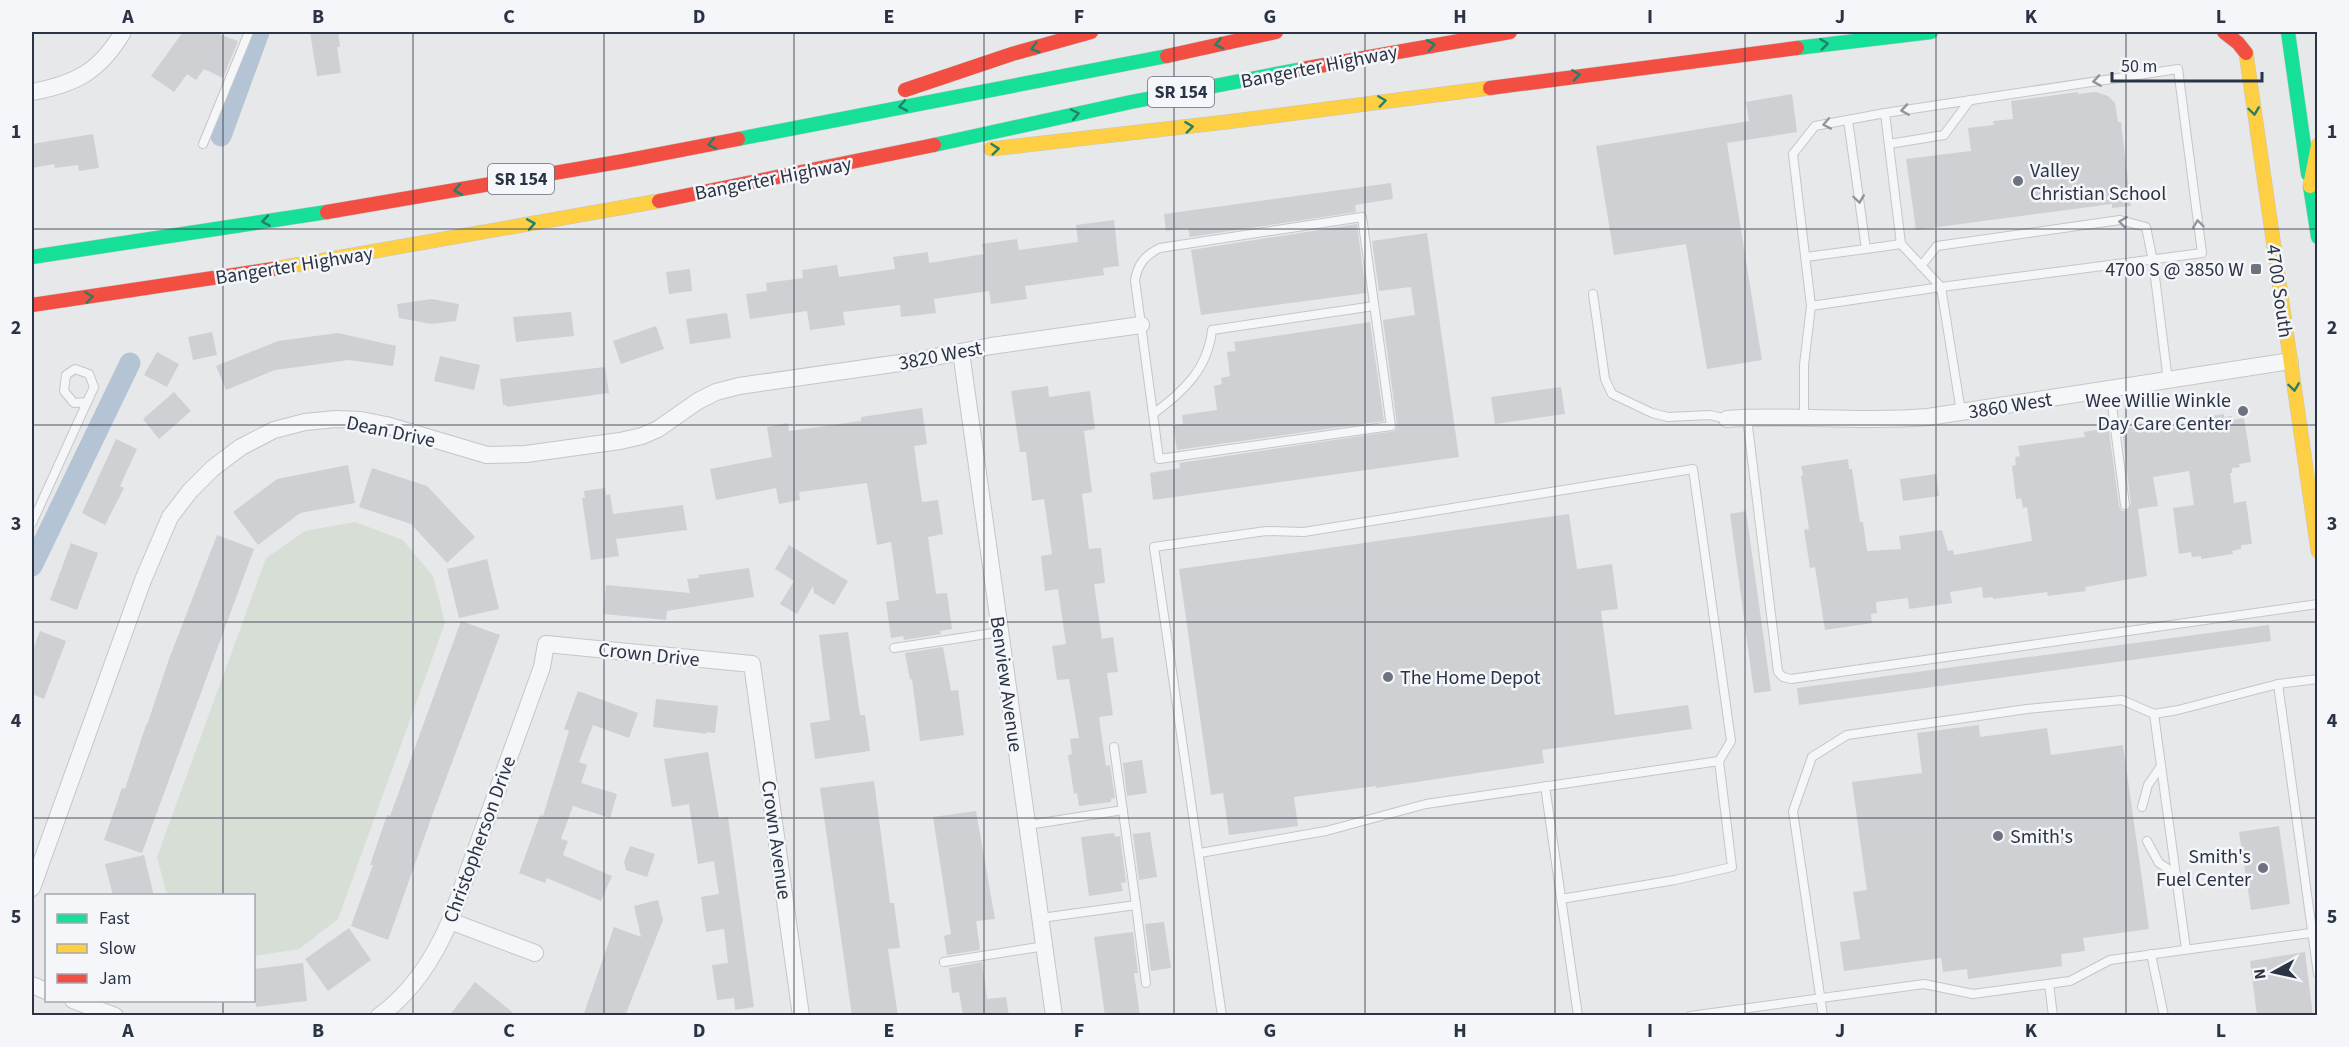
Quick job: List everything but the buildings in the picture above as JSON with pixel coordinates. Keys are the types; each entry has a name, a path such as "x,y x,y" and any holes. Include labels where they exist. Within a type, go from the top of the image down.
{"main road":[{"path":"822,121 948,75 1091,32"},
{"name":"Bangerter Highway","path":"32,257 403,200 737,140 822,121 1096,71 1276,32"},
{"name":"Bangerter Highway","path":"32,305 370,253 556,220 854,162 1129,103 1510,32"},
{"path":"854,162 1233,122 1612,70 1931,32"},
{"path":"2224,32 2246,53"},
{"name":"4700 South","path":"2243,32 2318,551"},
{"path":"2288,32 2318,237"},
{"path":"2310,186 2318,145"}],"street":[{"path":"32,92 72,82 82,77 110,53 123,32"},
{"name":"3820 West","path":"740,386 1141,325"},
{"name":"Benview Avenue","path":"961,352 1054,1016"},
{"name":"3860 West","path":"1727,419 1804,417 1896,419 1961,412 2290,361"},
{"name":"Dean Drive","path":"32,888 143,580 170,516 213,468 241,447 274,430 305,422 336,419 361,420 386,425 487,455 526,454 642,436 658,429 716,392 740,386"},
{"path":"2298,415 2306,437 2318,453"},
{"path":"2317,547 2318,530"},
{"name":"Crown Drive","path":"546,644 752,664"},
{"name":"Christopherson Drive","path":"379,1016 402,997 436,954 542,668 546,644"},
{"name":"Crown Avenue","path":"752,664 801,1016"},
{"path":"450,921 535,953"},
{"path":"78,1002 115,1016"}],"lane":[{"path":"203,144 249,32"},
{"path":"1804,417 1804,365 1811,306 1793,154 1815,126 1885,113 2178,69 2202,254 1811,306"},
{"path":"1888,144 1944,135 1970,100"},
{"path":"1885,113 1901,244 1941,287 1961,412"},
{"path":"1848,120 1866,249"},
{"path":"1362,217 1391,426 1159,459 1141,325 1135,280 1145,257 1152,251 1362,217"},
{"path":"1921,266 1936,246 2120,220 2146,227 2153,261 2168,381"},
{"path":"1806,257 1901,244"},
{"path":"1593,294 1605,379 1612,394 1652,413 1668,417 1710,415 1727,419"},
{"path":"1153,414 1190,383 1203,363 1212,330 1374,306"},
{"path":"2110,390 2126,505"},
{"path":"32,523 87,402"},
{"path":"1747,418 1778,672 1783,677 1791,679 2318,604"},
{"path":"1222,1016 1154,547 1266,531 1304,532 1693,469 1731,741 1719,761 1732,867 1691,877 1561,899"},
{"path":"894,648 1000,632"},
{"path":"1823,1016 1793,811 1812,757 1847,735 2027,709 2122,700 2154,714 2178,711 2278,684 2318,680"},
{"path":"2278,684 2315,933 2318,974"},
{"path":"2154,714 2186,949"},
{"path":"1114,747 1146,984"},
{"path":"1200,853 1326,831 1426,804 1719,761"},
{"path":"2142,807 2148,784 2161,766"},
{"path":"1545,786 1578,1016"},
{"path":"1028,825 1123,810"},
{"path":"2147,841 2159,863 2176,874"},
{"path":"1041,918 1136,905"},
{"path":"1690,1016 1924,984 1973,994 2049,984 2070,981 2110,960 2315,933"},
{"path":"944,962 1045,946"},
{"path":"2151,954 2163,1016"},
{"path":"2049,984 2053,1016"}],"shaded area":[{"path":"355,522 403,540 433,576 445,623 338,919 299,949 255,956 255,894 167,894 157,857 266,558 305,531"}],"waterway":[{"path":"221,136 259,32"},
{"path":"32,566 130,363"}],"traffic: fast":[{"path":"1797,48 1931,32"},
{"path":"2288,32 2308,174"},
{"path":"738,139 1167,56"},
{"path":"934,145 1131,102 1302,69"},
{"path":"2310,186 2318,237"},
{"path":"32,257 327,212"}],"traffic: slow":[{"path":"2246,53 2318,551"},
{"path":"991,149 1490,88"},
{"path":"2310,186 2318,145"},
{"path":"273,269 659,201"}],"traffic: jam":[{"path":"905,90 1012,54 1091,32"},
{"path":"1167,56 1276,32"},
{"path":"1302,69 1510,32"},
{"path":"2224,32 2246,53"},
{"path":"1490,88 1797,48"},
{"path":"327,212 738,139"},
{"path":"659,201 934,145"},
{"path":"32,305 273,269"}],"place":[{"name":"Valley Christian School","path":"2018,181"},
{"name":"4700 S @ 3850 W","path":"2256,269"},
{"name":"Wee Willie Winkle Day Care Center","path":"2243,411"},
{"name":"The Home Depot","path":"1388,677"},
{"name":"Smith's","path":"1998,836"},
{"name":"Smith's Fuel Center","path":"2263,868"}]}
